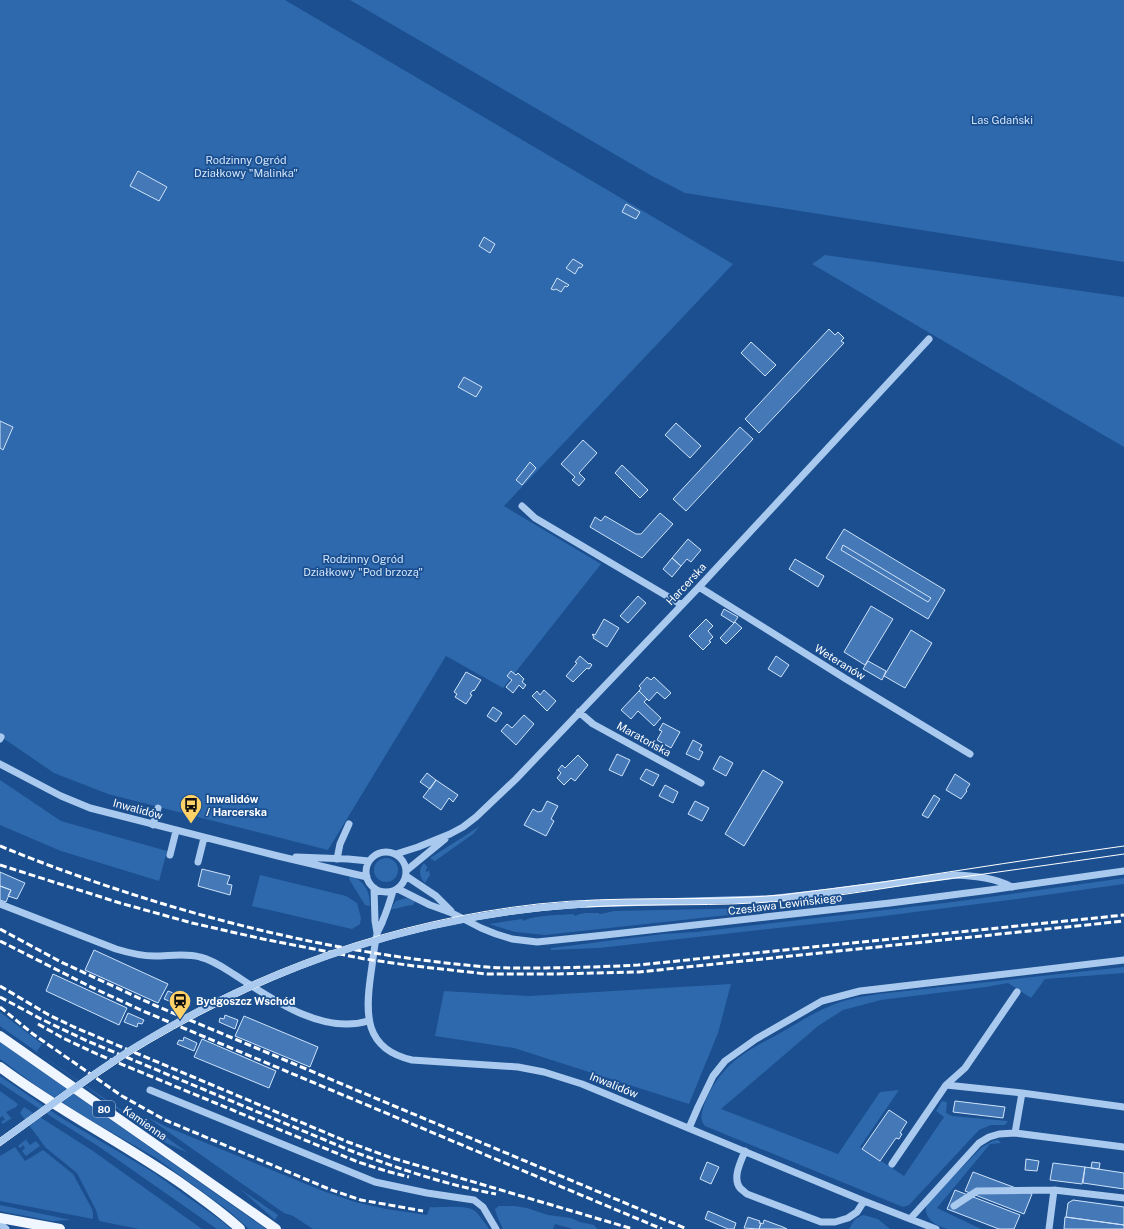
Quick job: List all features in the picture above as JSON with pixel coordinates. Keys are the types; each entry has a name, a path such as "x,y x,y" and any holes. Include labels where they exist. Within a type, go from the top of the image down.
{"main road":[{"name":"Kamienna","path":"0,1036 276,1229"},
{"name":"80","path":"0,1067 26,1086 158,1167 214,1207 239,1228"},
{"path":"0,1218 60,1229"}],"street":[{"name":"Harcerska","path":"406,873 450,834 476,817 516,780 699,587 929,339"},
{"path":"522,506 535,518 682,605"},
{"name":"Weteranów","path":"699,587 846,679 970,754"},
{"name":"Maratońska","path":"579,712 593,724 702,783"},
{"name":"Inwalidów","path":"0,764 61,796 90,808 204,838 367,877"},
{"path":"153,824 158,808"},
{"path":"337,859 340,844 349,824"},
{"path":"170,855 176,831"},
{"name":"Harcerska","path":"396,854 450,834"},
{"path":"198,862 204,838"},
{"path":"383,852 396,854 405,864 405,880 395,890 382,891 374,888 367,877 366,870 369,861 376,854 383,852"},
{"name":"Inwalidów","path":"278,856 369,861"},
{"name":"Czesława Lewińskiego","path":"395,890 452,913 481,928 512,939 537,942 874,904 1012,887 1124,871"},
{"name":"Czesława Lewińskiego","path":"406,873 436,896 452,913"},
{"path":"0,1142 90,1077 136,1047 210,1005 283,972 322,957 442,923 507,912 584,904 768,899 956,875 974,876 1003,882 1012,887"},
{"name":"Inwalidów","path":"374,888 377,933 368,997 368,1021 373,1032 382,1045 390,1051 412,1060 518,1067 544,1072 582,1084 864,1201 936,1229"},
{"name":"Inwalidów","path":"377,933 395,890"},
{"path":"0,904 116,949 133,954 154,956 191,955 208,959 303,1015 335,1024 359,1024 368,1021"},
{"path":"689,1128 713,1076 725,1061 756,1039 822,1002 860,991 1124,960"},
{"path":"892,1164 946,1085 965,1068 1016,992"},
{"path":"946,1085 1022,1093 1124,1107"},
{"path":"150,1090 375,1182 427,1194 474,1200 483,1207 496,1229"},
{"path":"1015,1133 1022,1093"},
{"path":"910,1219 980,1143 989,1137 999,1134 1015,1133 1124,1147"},
{"path":"745,1151 738,1168 737,1179 739,1187 747,1194 821,1222 835,1222 848,1218 857,1212 864,1201"},
{"path":"1049,1229 1054,1190"},
{"path":"954,1206 977,1191 1054,1190 1124,1198"},
{"path":"0,1224 6,1229"}],"green space":[{"path":"0,0 285,0 733,264 504,506 601,564 503,688 446,656 328,850 108,794 54,773 0,736"},
{"name":"Las Gdański","path":"350,0 1124,0 1124,262 685,193 652,176"},
{"path":"825,255 1124,297 1124,447 812,264"},
{"path":"0,780 61,821 167,851 159,881 61,851 0,825"},
{"path":"480,826 473,834 435,861 430,858"},
{"path":"386,858 395,861 398,870 395,879 386,882 377,879 374,870 377,861"},
{"path":"424,863 428,868 426,871 427,872 429,870 430,875 425,883 421,878 420,873"},
{"path":"260,875 346,896 357,903 361,918 360,924 352,929 252,906"},
{"path":"350,876 359,880 365,887 369,896 370,906 365,905 349,879"},
{"path":"1124,878 1124,884 868,918 599,948 551,950 551,948 663,934 696,932 953,902"},
{"path":"406,898 415,901 413,905 391,909 396,901"},
{"path":"756,908 756,912 545,935 515,932 489,924 522,919 524,921 547,916 573,914 575,916 583,913 601,914 614,911"},
{"path":"1124,967 1124,973 1045,979 1031,998 1008,983 881,1000 843,1010 818,1026 721,1109 838,1154 880,1092 899,1090 860,1147 904,1176 944,1117 936,1111 942,1101 947,1102 946,1113 952,1116 1008,1121 1005,1125 991,1125 979,1130 909,1205 903,1207 705,1126 703,1123 701,1117 710,1090 730,1065 755,1047 807,1017 833,1005 854,998 878,994"},
{"path":"731,984 718,1033 689,1104 514,1048 435,1036 444,991 529,996"},
{"path":"0,1012 42,1044 37,1051 40,1054 133,1118 136,1115 188,1153 166,1143 0,1026"},
{"path":"0,1042 266,1229 249,1229 229,1211 156,1158 87,1118 38,1087 0,1059"},
{"path":"0,1076 60,1117 154,1173 231,1229 217,1229 98,1146 0,1083"},
{"path":"0,1091 18,1104 16,1107 6,1112 11,1118 15,1116 3,1124 1,1122 5,1119 2,1116 0,1118"},
{"path":"24,1107 93,1151 202,1229 139,1229 99,1221 96,1210 77,1173 46,1148 20,1113"},
{"path":"147,1117 167,1127 323,1191 355,1202 386,1209 427,1215 430,1207 471,1209 475,1211 489,1229 313,1229 293,1216 284,1213"},
{"path":"30,1136 26,1140 30,1145 36,1141 40,1146 26,1156 22,1151 25,1148 23,1145 20,1148 18,1146"},
{"path":"998,1140 1001,1143 990,1144 937,1208 981,1229 949,1229 939,1226 931,1220 926,1212 928,1202 982,1147"},
{"path":"15,1147 25,1161 43,1150 73,1174 92,1209 93,1219 0,1201 0,1156"},
{"path":"240,1189 278,1215 275,1220"},
{"path":"0,1205 71,1220 52,1221 0,1211"},
{"path":"499,1206 527,1208 548,1215 571,1218 580,1222 594,1225 597,1229 573,1229 555,1224 553,1229 503,1229 495,1209"},
{"path":"863,1215 878,1219 890,1229 849,1229 855,1219"}],"building":[{"path":"138,171 167,187 159,201 130,186"},
{"path":"626,204 640,212 636,219 622,212"},
{"path":"484,237 495,244 490,253 479,246"},
{"path":"573,259 583,265 581,268 579,267 575,274 566,268"},
{"path":"557,278 569,285 567,287 565,286 561,292 556,289 551,289"},
{"path":"829,329 835,335 838,332 844,338 841,341 844,343 759,433 745,419"},
{"path":"751,342 776,365 765,376 741,353"},
{"path":"464,377 482,387 476,397 458,387"},
{"path":"0,421 13,427 3,450 0,448"},
{"path":"676,423 701,446 690,458 665,435"},
{"path":"740,427 753,439 686,511 673,499"},
{"path":"583,440 597,453 579,473 585,479 579,486 572,480 575,477 561,464"},
{"path":"530,462 536,468 522,485 516,480"},
{"path":"622,465 648,490 640,498 615,473"},
{"path":"660,513 673,524 642,558 590,527 595,517 601,521 605,516 636,534 641,534"},
{"path":"844,529 945,590 928,619 826,558"},
{"path":"688,539 701,550 691,562 687,559 681,566 672,558"},
{"path":"843,545 931,598 928,602 841,550"},
{"path":"672,558 681,566 672,577 663,569"},
{"path":"795,559 824,576 818,587 789,569"},
{"path":"638,596 646,603 628,623 620,616"},
{"path":"871,606 893,619 865,665 844,652"},
{"path":"724,609 738,617 734,623 721,615"},
{"path":"604,619 619,628 607,647 593,638 594,636 592,635 595,635"},
{"path":"706,619 713,626 708,631 713,637 709,641 711,642 703,650 689,636"},
{"path":"735,622 742,628 726,644 720,638"},
{"path":"911,630 932,643 905,688 884,676"},
{"path":"580,656 592,665 573,682 566,676 577,663 575,662"},
{"path":"776,656 789,665 781,677 768,669"},
{"path":"868,661 886,671 882,680 863,669"},
{"path":"511,671 516,675 518,673 524,679 522,682 526,685 523,689 519,685 513,693 506,687 512,680 507,676"},
{"path":"466,672 481,680 474,691 473,690 470,694 472,695 466,704 455,697 457,694 454,692"},
{"path":"647,677 651,680 654,677 671,693 665,699 657,692 649,701 639,691 641,688 639,686"},
{"path":"544,690 556,701 547,711 532,696 537,691 540,695"},
{"path":"639,691 647,699 644,702 661,718 654,726 638,711 631,719 621,710"},
{"path":"493,707 502,713 496,722 487,716"},
{"path":"524,715 534,724 516,745 501,731 507,724 512,728"},
{"path":"663,723 680,732 671,748 657,740 662,731 659,730"},
{"path":"693,740 702,745 699,750 703,752 699,760 686,754"},
{"path":"617,754 630,760 622,776 609,770"},
{"path":"578,755 588,765 575,781 571,778 564,785 557,778 561,773 558,770 562,765 565,768"},
{"path":"720,756 733,763 726,776 713,769"},
{"path":"646,769 659,775 653,786 640,779"},
{"path":"763,770 783,782 744,846 725,834"},
{"path":"427,773 436,780 430,789 420,782"},
{"path":"955,774 970,784 961,799 946,790"},
{"path":"436,780 458,795 453,802 449,798 441,810 423,797"},
{"path":"665,785 678,792 673,803 659,796"},
{"path":"934,795 940,799 928,818 922,815"},
{"path":"547,801 558,806 551,819 554,821 546,836 524,825 533,809 538,812 542,811"},
{"path":"695,801 709,808 702,821 688,814"},
{"path":"202,869 230,876 227,884 232,885 230,895 198,886"},
{"path":"0,872 25,883 17,899 8,896 11,890 0,886"},
{"path":"0,886 11,890 6,902 0,900"},
{"path":"94,950 168,984 158,1003 85,970"},
{"path":"53,974 127,1008 119,1025 46,991"},
{"path":"168,991 184,997 182,1002 178,1000 177,1004 164,999"},
{"path":"128,1013 144,1020 142,1024 138,1023 137,1027 124,1022"},
{"path":"225,1015 238,1020 235,1029 219,1022 220,1018 224,1019"},
{"path":"244,1016 318,1047 310,1067 235,1036"},
{"path":"184,1037 197,1043 194,1051 177,1044 179,1040 183,1041"},
{"path":"202,1039 276,1071 269,1088 194,1057"},
{"path":"955,1101 1005,1107 1003,1118 953,1112"},
{"path":"889,1110 907,1122 900,1133 902,1134 899,1139 896,1138 880,1161 862,1149"},
{"path":"1026,1159 1039,1161 1037,1171 1025,1170"},
{"path":"707,1162 719,1167 711,1184 700,1179"},
{"path":"1092,1162 1100,1163 1099,1169 1091,1168"},
{"path":"1053,1163 1085,1167 1082,1184 1050,1180"},
{"path":"1085,1167 1124,1173 1124,1189 1083,1183"},
{"path":"973,1172 1032,1194 1024,1214 965,1191"},
{"path":"955,1190 1020,1215 1014,1229 999,1229 947,1209"},
{"path":"1073,1200 1124,1207 1124,1225 1066,1217 1068,1203"},
{"path":"708,1211 736,1223 734,1229 728,1229 705,1219"},
{"path":"748,1217 760,1221 759,1223 761,1223 759,1229 744,1228"},
{"path":"1065,1217 1124,1225 1124,1229 1064,1229"},
{"path":"764,1220 783,1227 787,1229 759,1229"}],"tram line":[{"path":"0,1138 67,1089 137,1043 183,1016 280,970 330,951 381,935 485,911 538,904 569,901 721,898 782,895 883,882 1124,846"},
{"path":"0,1146 126,1057 223,1003 273,980 324,960 356,949 420,931 486,918 553,909 635,905 733,904 799,900 850,894 1124,854"}],"railway":[{"path":"0,846 58,869 118,890 239,925 363,951 425,960 492,967 555,968 638,965 1124,915"},
{"path":"0,865 120,903 192,923 263,939 365,959 487,974 639,972 1124,921"},
{"path":"0,929 61,962 154,1005 687,1229"},
{"path":"0,941 89,986 143,1011 662,1229"},
{"path":"0,986 49,1015 74,1027 348,1142 389,1157 633,1229"},
{"path":"0,997 85,1040 349,1150 422,1175 459,1186 496,1194"},
{"path":"0,1007 33,1034 122,1096 165,1120 329,1189 361,1200 423,1211"},
{"path":"38,1024 97,1054 358,1162 409,1177"}],"place":[{"name":"Inwalidów / Harcerska","path":"191,824"},
{"name":"Bydgoszcz Wschód","path":"180,1020"}],"park label":[{"name":"Rodzinny Ogród Działkowy \"Malinka\"","path":"246,166"},
{"name":"Rodzinny Ogród Działkowy \"Pod brzozą\"","path":"363,565"}]}
